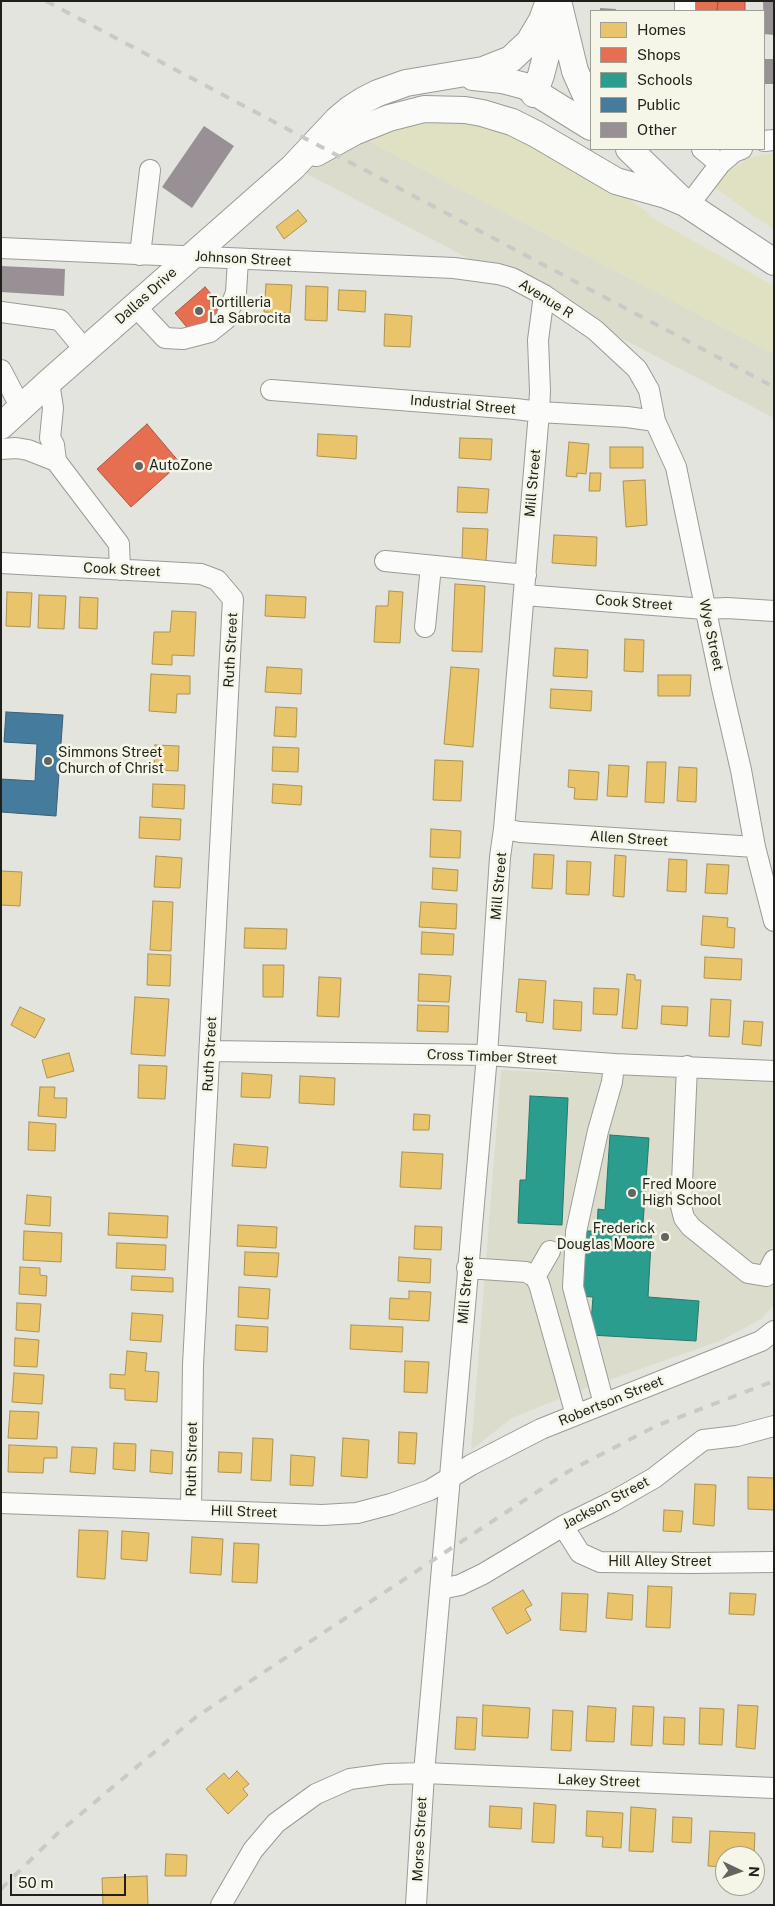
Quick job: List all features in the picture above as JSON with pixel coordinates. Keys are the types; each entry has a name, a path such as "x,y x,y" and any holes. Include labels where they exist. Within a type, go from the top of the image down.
{"main road":[{"name":"Dallas Drive","path":"1,426 191,255 293,167 337,120 364,100 406,83 483,70 511,59 532,37 549,1"},
{"path":"554,1 548,48 534,93 536,104 558,124 590,146"},
{"path":"558,1 570,53 578,79 589,104"},
{"name":"Dallas Drive","path":"293,167 354,132 420,103 449,95 477,94 519,98 530,96 534,93 525,86 502,80 475,77 444,77"},
{"path":"534,93 590,126"},
{"name":"Dallas Drive","path":"389,118 424,109 465,110 498,118 526,129 609,178 680,201"},
{"path":"595,150 649,187 680,201 774,262"},
{"path":"625,150 638,157 680,201"}],"street":[{"path":"703,150 720,164"},
{"path":"680,201 720,164 734,152 739,150"},
{"path":"140,255 150,170"},
{"name":"Johnson Street","path":"1,248 454,268"},
{"path":"135,306 165,338 183,339 210,332 225,320 236,292 238,259"},
{"name":"Avenue R","path":"454,268 505,276 544,294 595,330 625,358"},
{"name":"Mill Street","path":"440,1589 487,1055 500,857 526,575 539,412 538,340 544,294"},
{"path":"1,312 60,320 85,350"},
{"name":"Wye Street","path":"625,358 637,370 649,390 655,420 676,468 741,770 755,847 774,921"},
{"path":"1,370 21,408"},
{"path":"49,382 53,408 50,438 54,445 56,461 119,544 120,570"},
{"name":"Industrial Street","path":"271,390 655,420"},
{"path":"1,450 16,448 28,450 56,461"},
{"path":"385,562 526,575"},
{"name":"Cook Street","path":"1,563 201,574 217,580 233,599"},
{"path":"425,627 431,566"},
{"name":"Cook Street","path":"524,595 705,609 726,608 774,611"},
{"name":"Ruth Street","path":"191,1509 193,1365 233,599"},
{"name":"Allen Street","path":"504,829 520,832 755,847"},
{"name":"Cross Timber Street","path":"210,1051 487,1055 614,1064 774,1071"},
{"path":"604,1404 573,1287 576,1232 598,1131 612,1082 614,1064"},
{"path":"687,1066 681,1206 684,1218 692,1227 748,1273 766,1276 774,1260"},
{"path":"535,1277 550,1251"},
{"path":"468,1268 526,1272 535,1277 539,1284 576,1415"},
{"name":"Robertson Street","path":"450,1478 541,1429 761,1341 774,1331"},
{"name":"Jackson Street","path":"440,1589 460,1585 483,1574 563,1526 612,1502 654,1478 703,1440 737,1436 774,1426"},
{"name":"Hill Street","path":"1,1503 322,1515 357,1512 391,1504 430,1490 450,1478"},
{"name":"Hill Alley Street","path":"563,1526 580,1553 600,1562 774,1562"},
{"name":"Morse Street","path":"416,1905 424,1774 440,1589"},
{"name":"Lakey Street","path":"221,1905 253,1850 276,1823 316,1794 350,1779 387,1774 424,1774 774,1788"}],"shaded area":[{"path":"363,138 774,354 774,418 305,173"},
{"name":"Fred Moore High School","path":"501,1070 774,1082 774,1305 761,1319 720,1341 586,1388 512,1418 471,1450"}],"green space":[{"path":"409,120 493,124 617,192 645,210 654,219 774,286 774,354 363,138"},
{"path":"774,153 774,230 715,188 725,173 750,157"}],"building: Homes":[{"path":"298,210 307,221 284,239 276,227"},
{"path":"266,284 292,285 290,313 264,312"},
{"path":"306,286 328,287 327,321 305,320"},
{"path":"339,290 366,291 365,312 338,310"},
{"path":"385,314 412,316 410,347 384,346"},
{"path":"318,434 357,436 356,459 317,456"},
{"path":"460,438 492,439 491,460 459,458"},
{"path":"569,442 589,444 586,474 577,473 577,477 566,476"},
{"path":"610,447 643,447 643,468 610,468"},
{"path":"590,473 601,473 600,491 589,491"},
{"path":"645,480 647,525 626,527 623,481"},
{"path":"458,487 489,489 487,513 457,512"},
{"path":"463,528 488,529 486,561 462,559"},
{"path":"554,535 597,537 596,566 552,563"},
{"path":"455,584 485,586 482,652 452,651"},
{"path":"389,591 403,592 400,643 374,642 376,606 388,606"},
{"path":"7,592 32,593 30,627 6,626"},
{"path":"39,595 66,596 64,629 38,628"},
{"path":"266,595 306,597 305,618 265,616"},
{"path":"80,597 98,598 97,629 79,628"},
{"path":"172,611 196,612 194,656 172,655 172,665 152,664 154,632 170,632"},
{"path":"625,639 644,640 643,672 624,671"},
{"path":"555,648 588,650 587,678 553,676"},
{"path":"267,667 302,669 301,694 265,692"},
{"path":"451,667 479,669 473,747 444,744"},
{"path":"151,674 190,676 190,694 177,694 176,713 149,711"},
{"path":"658,675 691,675 690,696 658,696"},
{"path":"551,689 592,691 591,711 550,708"},
{"path":"276,707 297,708 296,737 274,736"},
{"path":"155,745 179,746 178,771 154,770"},
{"path":"273,747 299,748 298,772 272,771"},
{"path":"435,760 463,761 461,801 433,800"},
{"path":"647,762 666,762 664,803 645,802"},
{"path":"609,765 629,766 627,797 607,796"},
{"path":"679,767 697,768 696,802 677,801"},
{"path":"569,770 599,772 597,800 574,799 575,788 568,787"},
{"path":"153,784 185,785 184,809 152,807"},
{"path":"273,784 302,786 301,805 272,803"},
{"path":"140,817 181,819 180,840 139,838"},
{"path":"431,829 461,831 460,858 430,857"},
{"path":"534,854 554,855 552,889 532,888"},
{"path":"615,855 626,856 624,897 613,896"},
{"path":"156,856 182,858 180,888 154,887"},
{"path":"669,859 687,860 686,892 667,891"},
{"path":"567,861 591,862 589,895 566,894"},
{"path":"707,864 729,865 727,894 705,893"},
{"path":"433,868 458,870 457,891 432,889"},
{"path":"1,871 22,872 20,906 1,905"},
{"path":"153,901 173,902 171,951 150,950"},
{"path":"421,902 457,904 456,929 419,927"},
{"path":"703,916 728,918 727,927 735,928 734,948 701,945"},
{"path":"245,928 287,929 286,949 244,948"},
{"path":"422,932 454,934 453,955 421,954"},
{"path":"148,954 171,955 170,986 147,985"},
{"path":"705,957 742,959 741,980 704,978"},
{"path":"263,965 284,965 283,997 263,997"},
{"path":"419,974 451,976 449,1002 418,1001"},
{"path":"627,974 635,975 635,980 641,980 637,1029 622,1028"},
{"path":"319,977 341,978 339,1017 317,1016"},
{"path":"519,979 546,981 543,1023 526,1021 527,1013 516,1012"},
{"path":"594,988 619,989 617,1015 593,1014"},
{"path":"135,997 169,999 165,1056 131,1054"},
{"path":"711,999 731,1000 729,1037 709,1036"},
{"path":"554,1000 582,1002 581,1031 553,1029"},
{"path":"418,1005 449,1006 448,1032 417,1031"},
{"path":"662,1006 688,1007 687,1026 661,1024"},
{"path":"20,1007 45,1019 35,1038 11,1025"},
{"path":"744,1021 763,1022 761,1046 742,1044"},
{"path":"69,1053 74,1071 47,1078 42,1060"},
{"path":"139,1065 167,1066 165,1099 138,1098"},
{"path":"242,1073 272,1075 270,1098 241,1097"},
{"path":"300,1076 335,1078 334,1105 299,1103"},
{"path":"40,1087 55,1087 54,1098 67,1098 66,1118 38,1116"},
{"path":"414,1114 430,1115 429,1130 413,1130"},
{"path":"29,1122 56,1124 55,1151 28,1150"},
{"path":"234,1144 268,1147 266,1168 232,1166"},
{"path":"402,1152 443,1154 441,1189 400,1187"},
{"path":"27,1195 51,1197 50,1226 25,1224"},
{"path":"109,1213 168,1216 167,1238 108,1235"},
{"path":"238,1225 277,1227 276,1248 237,1246"},
{"path":"415,1226 442,1227 441,1250 414,1249"},
{"path":"24,1231 62,1233 61,1262 23,1260"},
{"path":"117,1243 166,1245 165,1270 116,1268"},
{"path":"245,1252 279,1253 277,1277 244,1275"},
{"path":"399,1257 431,1259 430,1283 398,1281"},
{"path":"20,1267 40,1268 40,1275 47,1276 46,1296 19,1294"},
{"path":"132,1276 173,1278 173,1292 131,1290"},
{"path":"239,1287 270,1289 268,1319 238,1317"},
{"path":"409,1291 431,1292 429,1321 389,1319 390,1298 409,1299"},
{"path":"17,1303 41,1304 39,1332 16,1330"},
{"path":"132,1313 163,1315 161,1342 130,1340"},
{"path":"236,1325 268,1327 267,1352 235,1350"},
{"path":"351,1325 403,1327 402,1352 350,1349"},
{"path":"15,1338 39,1340 37,1367 14,1366"},
{"path":"127,1351 147,1353 145,1371 159,1372 157,1402 125,1400 125,1389 110,1388 110,1374 125,1375"},
{"path":"405,1361 429,1362 427,1393 404,1392"},
{"path":"14,1373 44,1375 42,1404 12,1402"},
{"path":"10,1411 39,1412 37,1439 8,1438"},
{"path":"399,1432 417,1433 415,1464 398,1463"},
{"path":"253,1438 273,1439 271,1481 251,1480"},
{"path":"343,1438 369,1440 367,1478 341,1476"},
{"path":"114,1443 136,1444 135,1471 113,1469"},
{"path":"9,1445 57,1447 57,1458 44,1458 43,1473 8,1472"},
{"path":"72,1447 97,1448 95,1474 70,1472"},
{"path":"151,1450 173,1452 172,1474 150,1472"},
{"path":"219,1452 242,1453 241,1473 218,1472"},
{"path":"291,1455 315,1457 313,1486 290,1485"},
{"path":"748,1477 774,1478 774,1510 748,1509"},
{"path":"695,1484 716,1485 714,1526 693,1524"},
{"path":"664,1510 683,1511 681,1532 663,1531"},
{"path":"79,1530 108,1531 105,1579 77,1577"},
{"path":"122,1531 149,1533 147,1561 121,1559"},
{"path":"192,1537 223,1539 221,1575 190,1573"},
{"path":"234,1543 259,1544 257,1583 232,1582"},
{"path":"648,1586 672,1587 670,1628 646,1627"},
{"path":"523,1590 532,1605 525,1609 531,1620 507,1634 492,1608"},
{"path":"562,1593 588,1594 586,1632 560,1630"},
{"path":"608,1593 633,1595 632,1620 606,1618"},
{"path":"730,1593 756,1594 754,1615 729,1614"},
{"path":"483,1705 530,1708 528,1738 482,1736"},
{"path":"738,1705 758,1706 755,1749 736,1747"},
{"path":"588,1706 616,1708 614,1742 586,1741"},
{"path":"633,1706 654,1707 652,1746 631,1745"},
{"path":"700,1708 724,1709 722,1745 699,1744"},
{"path":"553,1710 573,1711 571,1751 551,1750"},
{"path":"457,1717 477,1718 475,1750 455,1749"},
{"path":"664,1717 685,1718 684,1745 663,1744"},
{"path":"237,1771 249,1784 243,1789 248,1795 228,1814 206,1789 224,1773 229,1779"},
{"path":"534,1803 556,1805 554,1843 532,1842"},
{"path":"490,1806 522,1808 521,1829 489,1827"},
{"path":"631,1807 656,1809 653,1852 629,1851"},
{"path":"587,1811 623,1813 621,1848 602,1847 603,1837 586,1836"},
{"path":"673,1817 692,1818 691,1843 672,1842"},
{"path":"710,1831 755,1833 754,1846 715,1846 715,1866 708,1866"},
{"path":"166,1854 187,1855 186,1876 165,1876"},
{"path":"147,1876 148,1905 103,1905 102,1878"}],"building: Shops":[{"path":"692,1 718,1 717,10 691,10"},
{"path":"718,1 745,1 745,10 717,10"},
{"name":"Tortilleria La Sabrocita","path":"205,287 224,309 204,327 200,323 190,331 175,313"},
{"name":"AutoZone","path":"147,424 180,463 131,507 97,469"}],"building: Schools":[{"path":"530,1096 568,1098 562,1225 518,1223 520,1180 526,1180"},
{"path":"610,1135 649,1138 643,1224 652,1225 648,1297 699,1301 696,1341 590,1335 593,1297 578,1296 583,1231 597,1231 598,1209 605,1210"}],"building: Public":[{"name":"Simmons Street Church of Christ","path":"6,712 63,715 56,816 1,812 1,779 35,781 37,744 4,742"}],"building: Other":[{"path":"763,1 774,1 774,35 765,34 765,10 763,10"},
{"path":"600,8 616,9 616,10 600,10"},
{"path":"765,59 774,59 774,84 765,84"},
{"path":"204,126 234,146 192,208 162,187"},
{"path":"1,266 65,269 64,296 1,292"}],"railway":[{"path":"46,1 774,387"},
{"path":"1,1889 57,1834 196,1717 444,1553 569,1471 656,1426 774,1381"}],"place":[{"name":"Tortilleria La Sabrocita","path":"199,311"},
{"name":"AutoZone","path":"139,466"},
{"name":"Simmons Street Church of Christ","path":"48,761"},
{"name":"Fred Moore High School","path":"632,1193"},
{"name":"Frederick Douglas Moore","path":"665,1237"}]}
